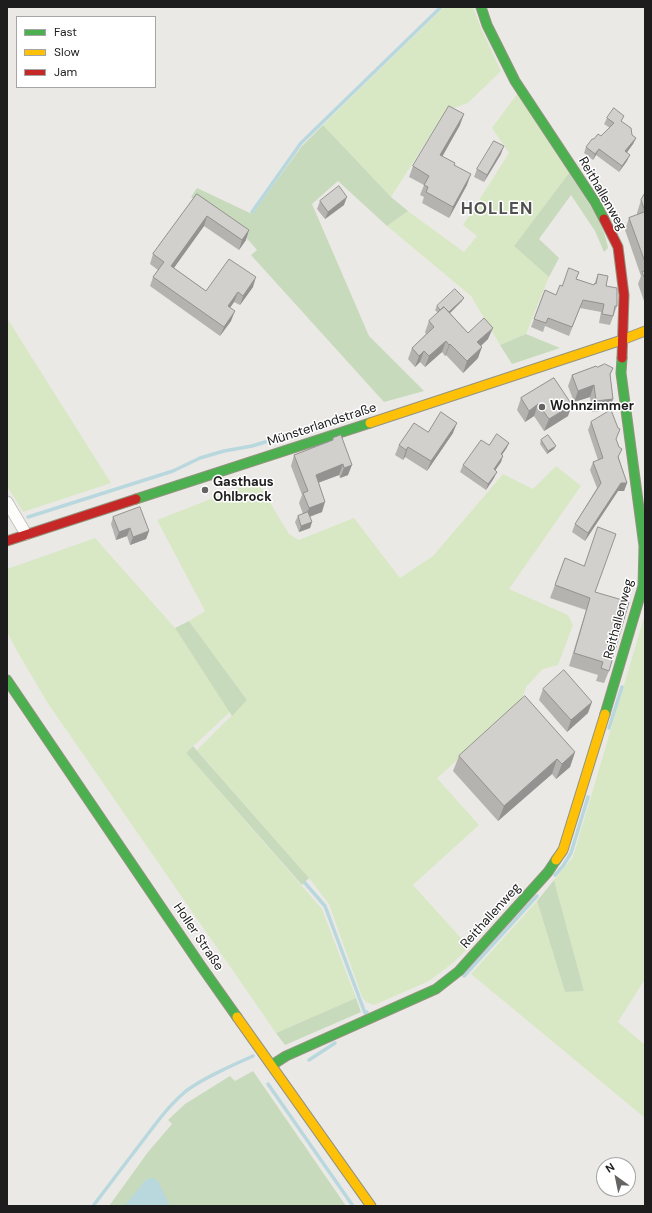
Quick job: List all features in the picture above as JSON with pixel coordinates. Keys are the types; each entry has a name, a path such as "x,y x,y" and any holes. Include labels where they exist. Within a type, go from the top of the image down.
{"street":[{"name":"Reithallenweg","path":"272,1065 286,1056 436,989 459,971 548,872 563,850 594,752 643,586 644,546 621,372 624,295 618,247 595,202 515,81 487,25 481,7"},
{"name":"Münsterlandstraße","path":"7,541 384,419 645,331"},
{"path":"7,502 26,534"},
{"name":"Holler Straße","path":"7,680 201,966 371,1206"}],"green space":[{"path":"444,7 473,7 501,71 468,103 446,111 391,197 323,125"},
{"path":"517,94 569,173 514,246 549,277 526,334 500,345 471,296 387,226 408,211 464,252 477,236 463,225 509,153 492,128"},
{"path":"323,125 391,197 408,211 387,226 338,181 312,204 369,336 424,391 384,402 251,255 257,250 243,234 191,197 197,188 252,214 302,146"},
{"path":"569,173 598,219 606,238 608,248 604,252 595,231 571,195 539,239 559,258 549,277 514,246"},
{"path":"7,318 111,483 23,512 7,486"},
{"path":"526,334 560,348 512,364 500,345"},
{"path":"556,466 581,486 509,589 568,615 573,625 558,665 543,669 526,687 520,705 437,778 479,825 413,885 469,947 453,963 429,981 374,1005 366,1002 362,997 329,904 309,878 197,750 247,700 189,621 205,611 157,520 257,481 289,534 299,540 354,518 400,578 433,556 503,474 533,489"},
{"path":"95,538 175,628 230,712 186,753 322,909 356,998 276,1033 47,702 17,651 7,632 7,569"},
{"path":"645,614 645,979 618,1022 645,1045 645,1118 471,974 537,901 565,992 584,991 554,880 573,857"},
{"path":"189,621 247,700 232,716 175,628"},
{"path":"193,746 309,878 302,885 186,753"},
{"path":"554,880 584,991 565,992 537,901"},
{"path":"356,998 361,1012 285,1045 276,1033"},
{"path":"253,1071 346,1206 109,1206 148,1152 172,1124 168,1120 185,1104 230,1076 235,1081"}],"water":[{"path":"153,1178 158,1181 170,1206 124,1206 147,1179"}],"building":[{"path":"449,106 464,114 440,155 455,163 454,165 471,174 453,207 426,192 428,187 424,185 429,176 413,166"},
{"path":"614,108 624,116 621,121 631,128 632,135 636,138 625,151 630,155 622,166 599,149 595,154 586,147 592,139 594,139 598,134 601,136 614,123 607,118"},
{"path":"494,141 504,146 487,175 477,169"},
{"path":"339,186 347,197 328,212 320,201"},
{"path":"645,193 645,211 641,200"},
{"path":"197,194 249,230 242,240 207,216 171,266 206,291 229,259 256,277 243,296 238,292 228,306 235,311 224,327 153,277 164,262 153,254"},
{"path":"645,212 645,262 629,218"},
{"path":"569,268 579,272 576,279 594,285 595,283 596,284 598,274 608,276 606,286 617,288 617,306 615,306 613,316 602,314 604,304 583,300 572,327 548,318 546,323 534,319 545,290 556,295 560,285 562,286"},
{"path":"645,271 645,279 642,272"},
{"path":"455,289 464,298 449,312 444,307 440,310 437,306"},
{"path":"444,307 468,333 484,318 493,328 477,342 482,347 467,361 446,341 429,356 424,351 419,356 412,348 434,327 429,321"},
{"path":"605,364 613,368 610,374 613,399 596,401 594,385 578,391 572,375"},
{"path":"554,378 572,405 549,419 538,404 529,411 521,398"},
{"path":"611,410 618,428 620,429 616,439 619,447 622,449 618,457 627,483 621,483 588,533 575,524 601,483 593,462 603,458 591,422"},
{"path":"441,412 457,423 431,461 408,447 406,450 399,445 414,423 428,432"},
{"path":"497,434 509,443 501,454 503,456 494,469 497,472 488,484 463,465 481,440 489,445"},
{"path":"341,435 352,465 344,468 343,464 316,475 325,502 309,508 303,493 308,491 294,455 333,440 333,438"},
{"path":"548,435 556,446 548,451 541,440"},
{"path":"140,507 149,531 133,537 130,528 119,532 113,517"},
{"path":"308,512 312,522 301,526 298,516"},
{"path":"598,527 616,534 595,592 629,602 609,671 601,668 603,662 574,653 590,598 555,585 565,558 584,566"},
{"path":"564,670 592,702 571,720 543,689"},
{"path":"525,696 575,752 562,764 557,759 504,806 459,756"}],"waterway":[{"path":"252,212 301,143 441,7"},
{"path":"28,517 173,471 200,458 224,451 252,446 371,410"},
{"path":"609,728 622,687"},
{"path":"555,875 571,853 588,797"},
{"path":"305,883 325,906 365,1013 367,1012"},
{"path":"464,976 537,896"},
{"path":"309,1060 335,1043"},
{"path":"93,1206 173,1103 186,1091 210,1076 253,1056"},
{"path":"268,1084 353,1206"}],"traffic: fast":[{"path":"481,7 487,25 515,81 595,202 604,219"},
{"path":"605,714 643,586 644,546 621,373 622,358"},
{"path":"136,499 370,423"},
{"path":"7,680 237,1017"},
{"path":"272,1065 286,1056 436,989 459,971 548,872 556,860"}],"traffic: slow":[{"path":"370,423 622,340 645,331"},
{"path":"556,860 563,850 605,714"},
{"path":"237,1017 371,1206"}],"traffic: jam":[{"path":"604,219 618,247 624,295 622,358"},
{"path":"7,541 136,499"}],"place":[{"name":"Wohnzimmer","path":"542,407"},
{"name":"Gasthaus Ohlbrock","path":"205,490"}],"district":[{"name":"HOLLEN","path":"497,210"}]}
